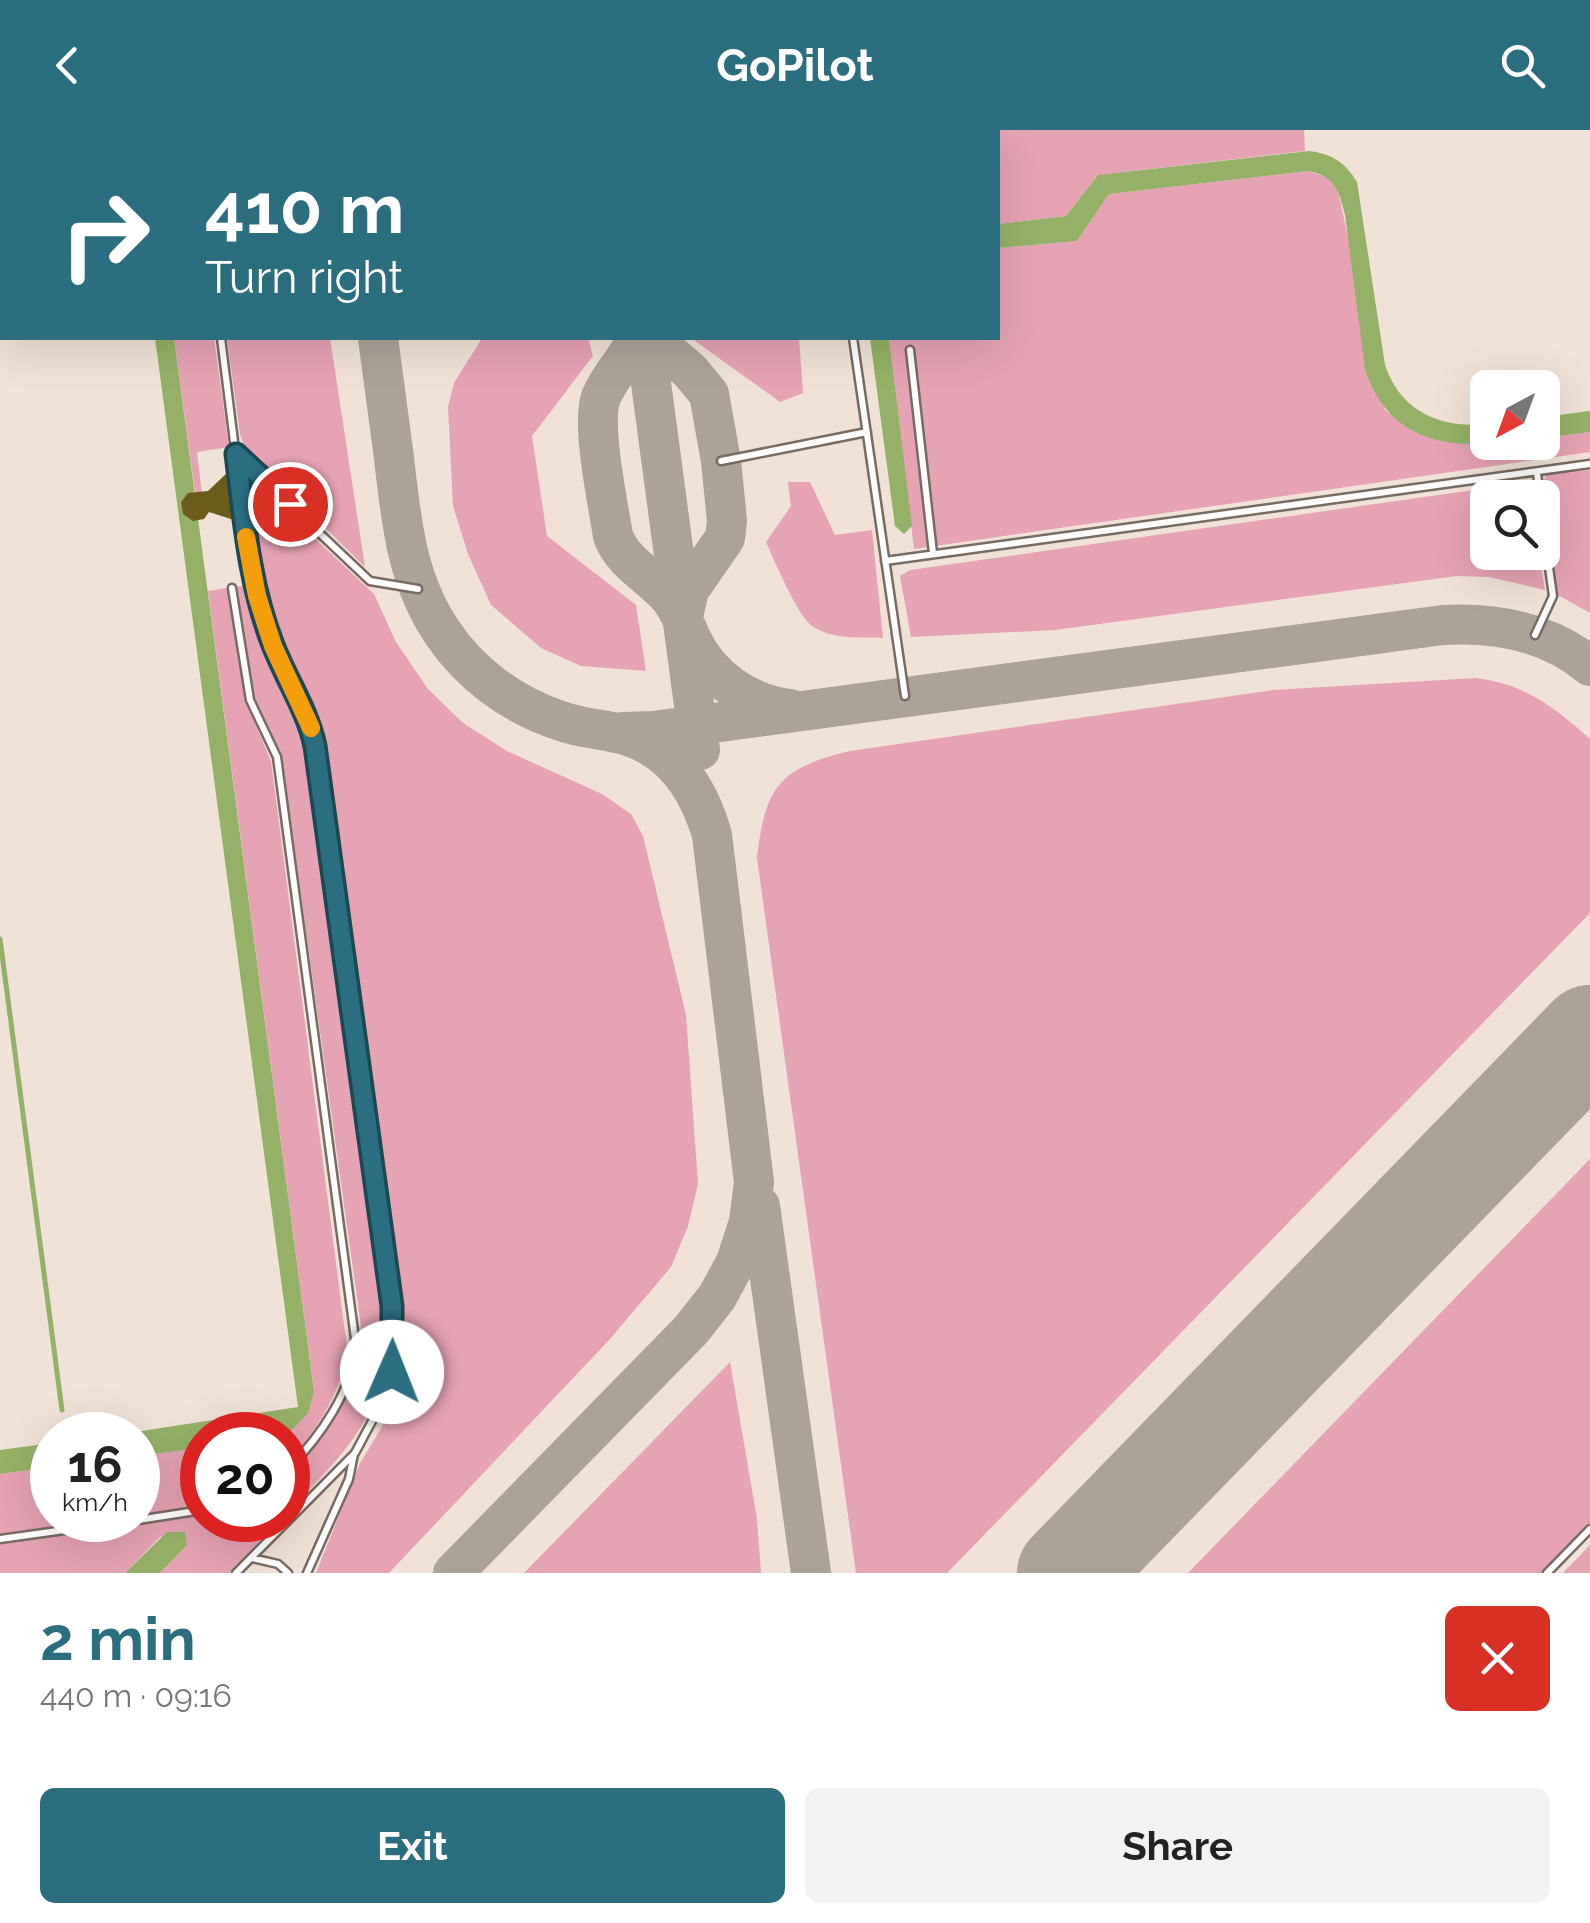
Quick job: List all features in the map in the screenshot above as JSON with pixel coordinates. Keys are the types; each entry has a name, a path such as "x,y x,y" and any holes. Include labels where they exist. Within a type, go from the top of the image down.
{"lane":[{"path":"220,340 257,596 273,646 306,715 315,746 392,1306 394,1342 386,1396 355,1453 349,1479 307,1573"},
{"path":"854,340 906,696"},
{"path":"910,350 933,553"},
{"path":"721,461 867,432"},
{"path":"236,454 370,581 418,589"},
{"path":"885,560 1590,464"},
{"path":"1536,472 1537,480"},
{"path":"1535,635 1553,596 1549,570"},
{"path":"232,588 250,700 277,757 356,1346 348,1383 310,1441"},
{"path":"236,1573 355,1453"},
{"path":"1547,1573 1590,1530"},
{"path":"0,1539 30,1535"},
{"path":"251,1558 278,1564 288,1573"}],"shaded area":[{"path":"1000,130 1304,130 1305,151 1098,175 1066,216 1000,224"},
{"path":"1309,151 1337,160 1357,182 1385,365 1392,381 1424,414 1470,425 1470,444 1437,440 1418,433 1387,410 1375,392 1365,369 1343,206 1334,186 1317,173 1109,194 1077,241 1000,248 1000,224 1066,216 1098,175"},
{"path":"1308,171 1327,177 1338,191 1385,410 1425,434 1470,444 1470,460 1534,460 914,549 889,340 1000,340 1000,248 1077,241 1109,194"},
{"path":"155,340 174,340 314,1391 308,1412 265,1412 298,1407"},
{"path":"174,340 214,340 229,447 197,452 202,494 195,492"},
{"path":"227,340 330,340 365,567 245,449"},
{"path":"481,340 589,340 593,356 532,436 547,536 636,605 646,671 581,666 541,648 491,605 468,554 453,506 448,407 454,383"},
{"path":"694,340 799,340 803,393 780,402"},
{"path":"870,340 889,340 912,526 904,534 895,526"},
{"path":"1590,411 1590,432 1560,436 1560,415"},
{"path":"1590,432 1590,452 1560,456 1560,436"},
{"path":"1590,470 1590,613 1556,594 1553,570 1560,570 1560,480 1543,480 1547,475"},
{"path":"243,471 374,594 396,642 428,689 463,723 507,751 602,794 631,814 643,836 686,1015 698,1184 688,1226 671,1267 610,1339 389,1573 316,1573 360,1463 382,1427 395,1391 401,1350 319,730 283,653 263,596"},
{"path":"788,482 810,482 835,535 872,530 883,638 829,634 812,626 800,611 766,542 791,506"},
{"path":"1470,491 1470,570 1542,570 1545,590 1489,577 1457,576 1055,630 911,637 900,576 910,570"},
{"path":"248,585 262,633 301,717 309,747 387,1340 385,1367 369,1414 341,1455 310,1489 310,1451 348,1396 363,1341 282,758 251,689 235,587"},
{"path":"227,588 245,700 271,761 347,1348 340,1380 310,1435 308,1412 314,1390 208,591"},
{"path":"1476,678 1509,685 1538,698 1590,739 1590,913 947,1573 856,1573 757,858 765,814 780,784 807,765 850,751 1273,690"},
{"path":"1590,1159 1590,1523 1541,1573 1188,1573"},
{"path":"730,1362 757,1519 761,1573 524,1573"},
{"path":"180,1425 180,1451 160,1453 160,1428"},
{"path":"30,1446 30,1470 0,1474 0,1450"},
{"path":"180,1451 180,1509 160,1512 160,1453"},
{"path":"30,1470 30,1531 0,1535 0,1474"},
{"path":"180,1517 180,1533 160,1537 160,1520"},
{"path":"167,1532 180,1532 180,1542 187,1545 160,1573 125,1573 160,1542"},
{"path":"30,1539 30,1542 155,1542 125,1573 0,1573 0,1543"},
{"path":"185,1542 259,1542 229,1573 160,1573"},
{"path":"1590,1545 1590,1573 1563,1573"}],"building":[{"path":"228,472 234,520 209,512 204,519 193,521 183,514 181,502 188,493 208,491"}],"waterway":[{"path":"0,939 62,1410"}],"taxiway":[{"path":"378,340 407,548 420,591 442,632 479,674 509,697 569,724 628,736 659,751 683,774 700,803 712,835 754,1182 749,1222 736,1262 717,1297 691,1330 453,1573"},
{"path":"636,340 605,389 598,410 601,465 613,536 631,562 670,598 700,654 720,677 745,695 790,709"},
{"path":"645,340 700,750"},
{"path":"653,340 690,371 709,394 721,461 725,538 689,590 683,617"},
{"path":"623,732 1443,625 1482,625 1539,637 1590,666"},
{"path":"760,1206 811,1573"}],"runway":[{"path":"1068,1573 1590,1036"}],"slow traffic":[{"path":"246,537 257,596 273,646 311,728"}],"route":[{"path":"290,504 236,454 257,596 273,646 306,715 315,746 392,1306 392,1372"}]}
